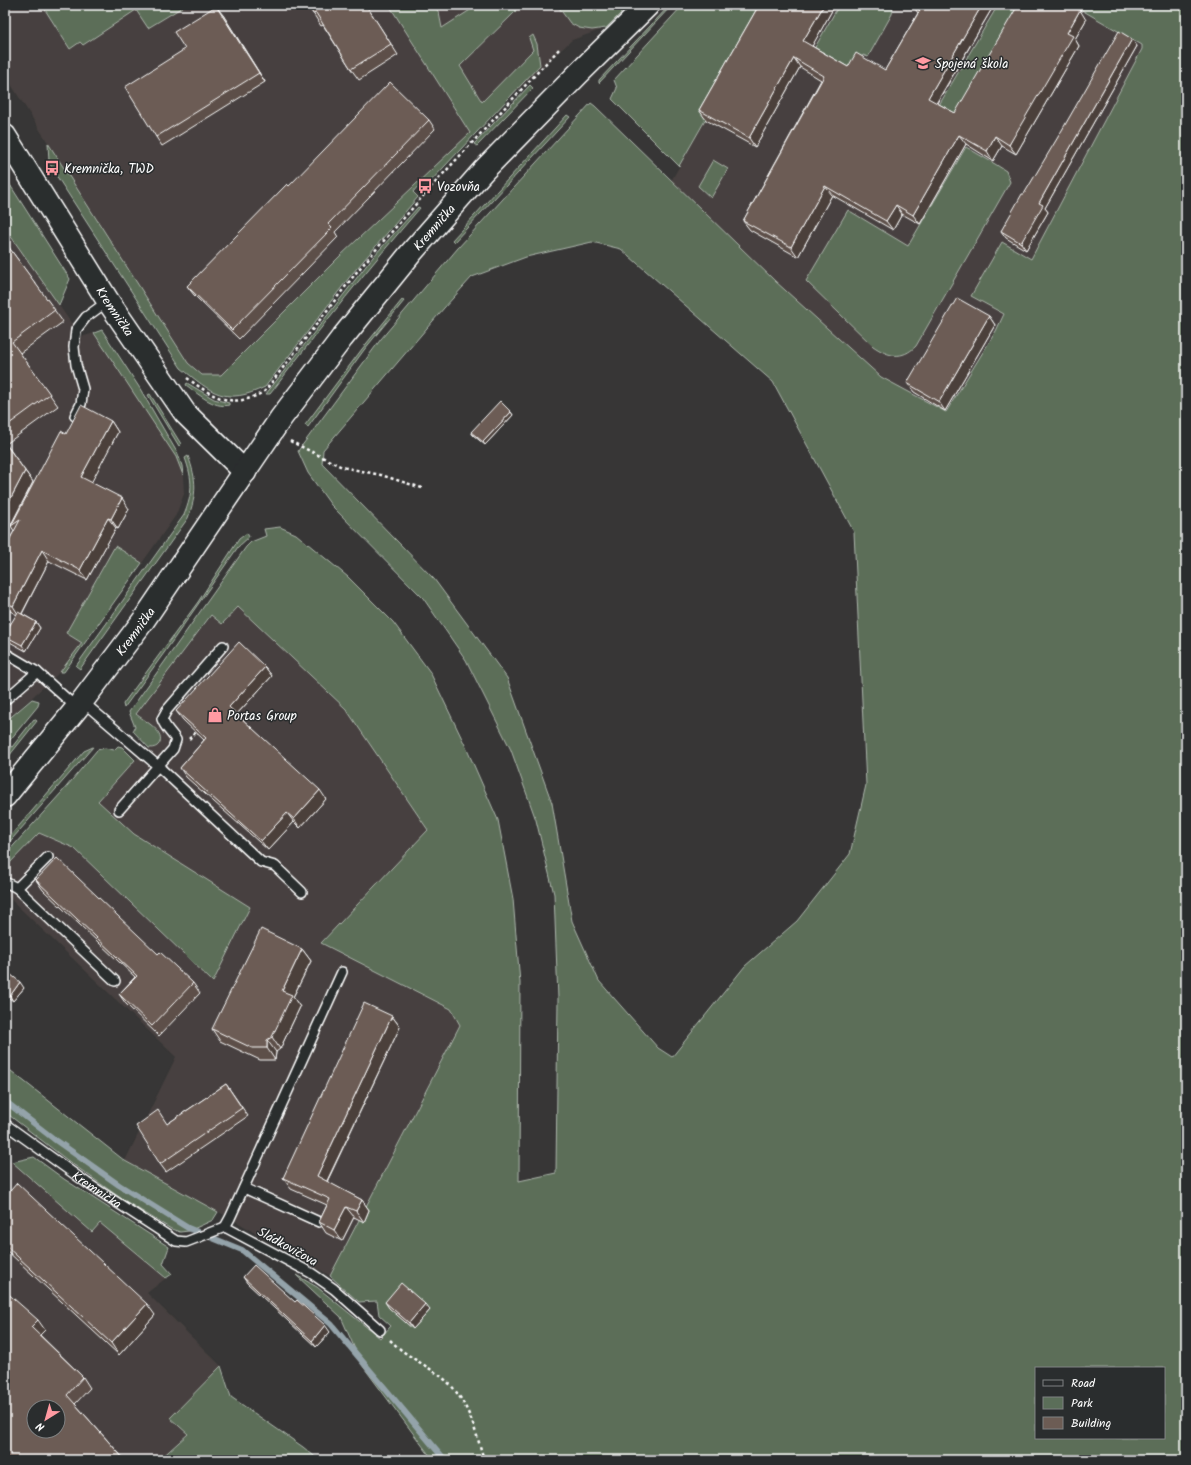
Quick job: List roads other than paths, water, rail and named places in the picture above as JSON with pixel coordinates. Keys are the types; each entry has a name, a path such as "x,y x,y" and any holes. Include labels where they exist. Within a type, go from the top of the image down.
{"main road":[{"name":"Kremnička","path":"5,796 79,705 143,621 270,434 342,338 411,252 483,171 648,5"},
{"name":"Kremnička","path":"8,147 108,301 185,413 245,472"}],"lane":[{"path":"70,426 82,404 83,389 76,365 74,347 76,330 86,317 108,301"},
{"path":"119,810 173,749 176,740 164,726 162,719 167,710 223,646"},
{"path":"5,653 34,670 158,766 260,862 275,866 302,892"},
{"path":"5,700 34,670"},
{"path":"17,888 48,857"},
{"path":"5,882 17,888 115,981"},
{"path":"225,1227 342,972"},
{"name":"Kremnička","path":"5,1124 87,1183 176,1241 186,1242 225,1227"},
{"path":"244,1188 319,1222"},
{"name":"Sládkovičova","path":"225,1227 311,1273 334,1288 380,1330"}],"waterway":[{"path":"5,1101 54,1139 119,1185 188,1228 242,1250 331,1324 445,1460"}],"place":[{"name":"Spojená škola","path":"923,63"},
{"name":"Kremnička, TWD","path":"52,168"},
{"name":"Vozovňa","path":"425,186"},
{"name":"Portas Group","path":"215,715"}]}
